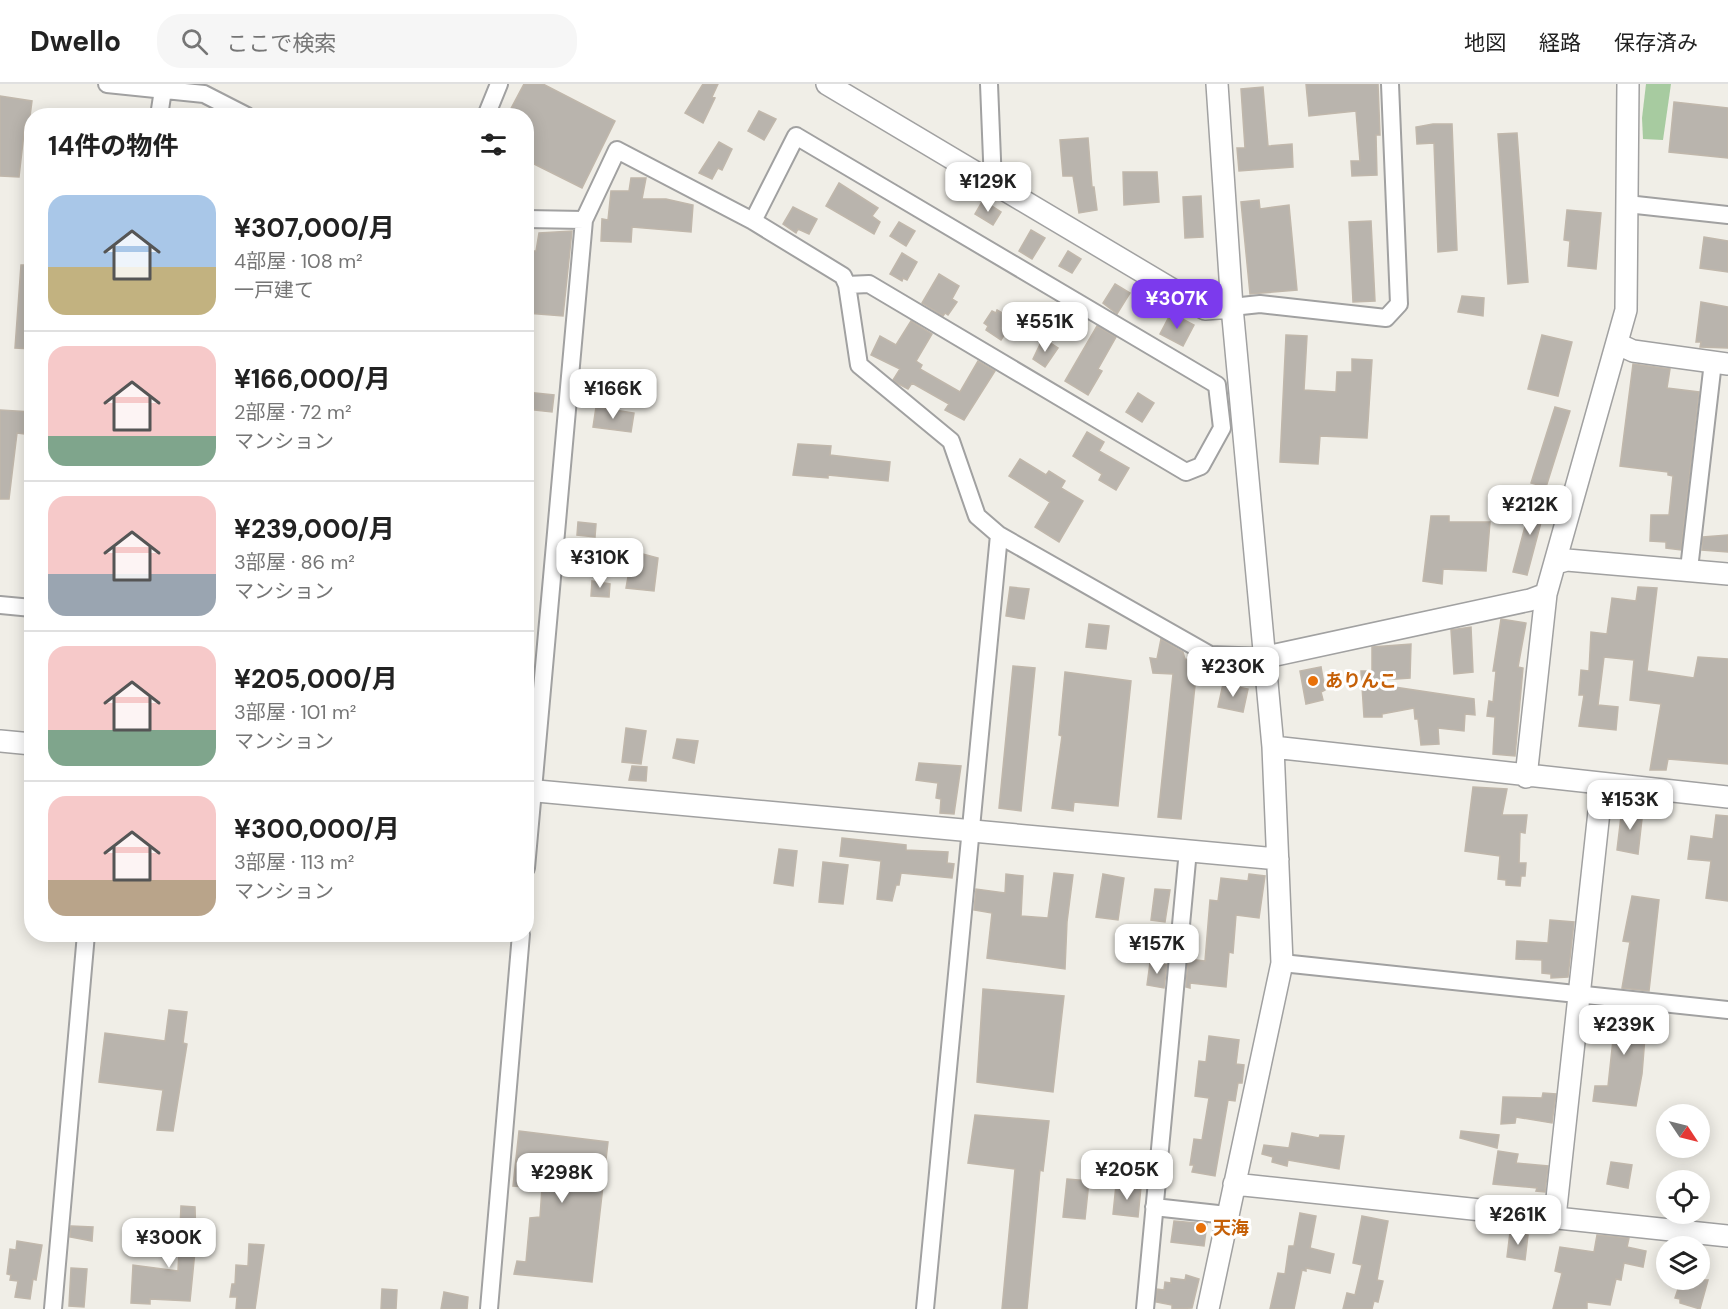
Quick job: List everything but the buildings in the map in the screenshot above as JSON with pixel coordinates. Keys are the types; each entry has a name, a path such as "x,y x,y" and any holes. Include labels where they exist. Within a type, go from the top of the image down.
{"street":[{"path":"107,84 204,94 231,108"},
{"path":"489,108 499,84"},
{"path":"827,84 1205,309 1260,304 1386,318 1399,304 1390,84"},
{"path":"989,84 993,184"},
{"path":"1208,1309 1281,963 1273,747 1232,307 1217,84"},
{"path":"1526,777 1546,594 1626,310 1628,84"},
{"path":"160,108 163,90"},
{"path":"753,221 796,136 1217,385 1222,428 1201,466 1186,472 869,284 847,285"},
{"path":"534,748 584,220 617,150 753,221 843,276 847,285 859,365 951,441 978,516 999,535 1210,655 1266,657 1530,600 1546,594"},
{"path":"1627,204 1728,215"},
{"path":"534,219 584,220"},
{"path":"1618,344 1633,351 1721,363 1689,569"},
{"path":"925,1309 999,535"},
{"path":"1556,563 1567,560 1728,574"},
{"path":"0,605 24,607"},
{"path":"0,741 24,743"},
{"path":"1273,747 1526,777 1728,797"},
{"path":"1555,1217 1602,784"},
{"path":"534,790 1278,859"},
{"path":"1145,1309 1188,850"},
{"path":"52,1309 85,942"},
{"path":"489,1309 520,942"},
{"path":"1281,963 1728,1010"},
{"path":"1234,1184 1728,1236"},
{"path":"1155,1207 1227,1215"}],"green space":[{"path":"1646,84 1671,84 1663,140 1643,139 1642,118"}],"place":[{"name":"ありんこ","path":"1313,681"},
{"name":"天海","path":"1201,1228"}]}
